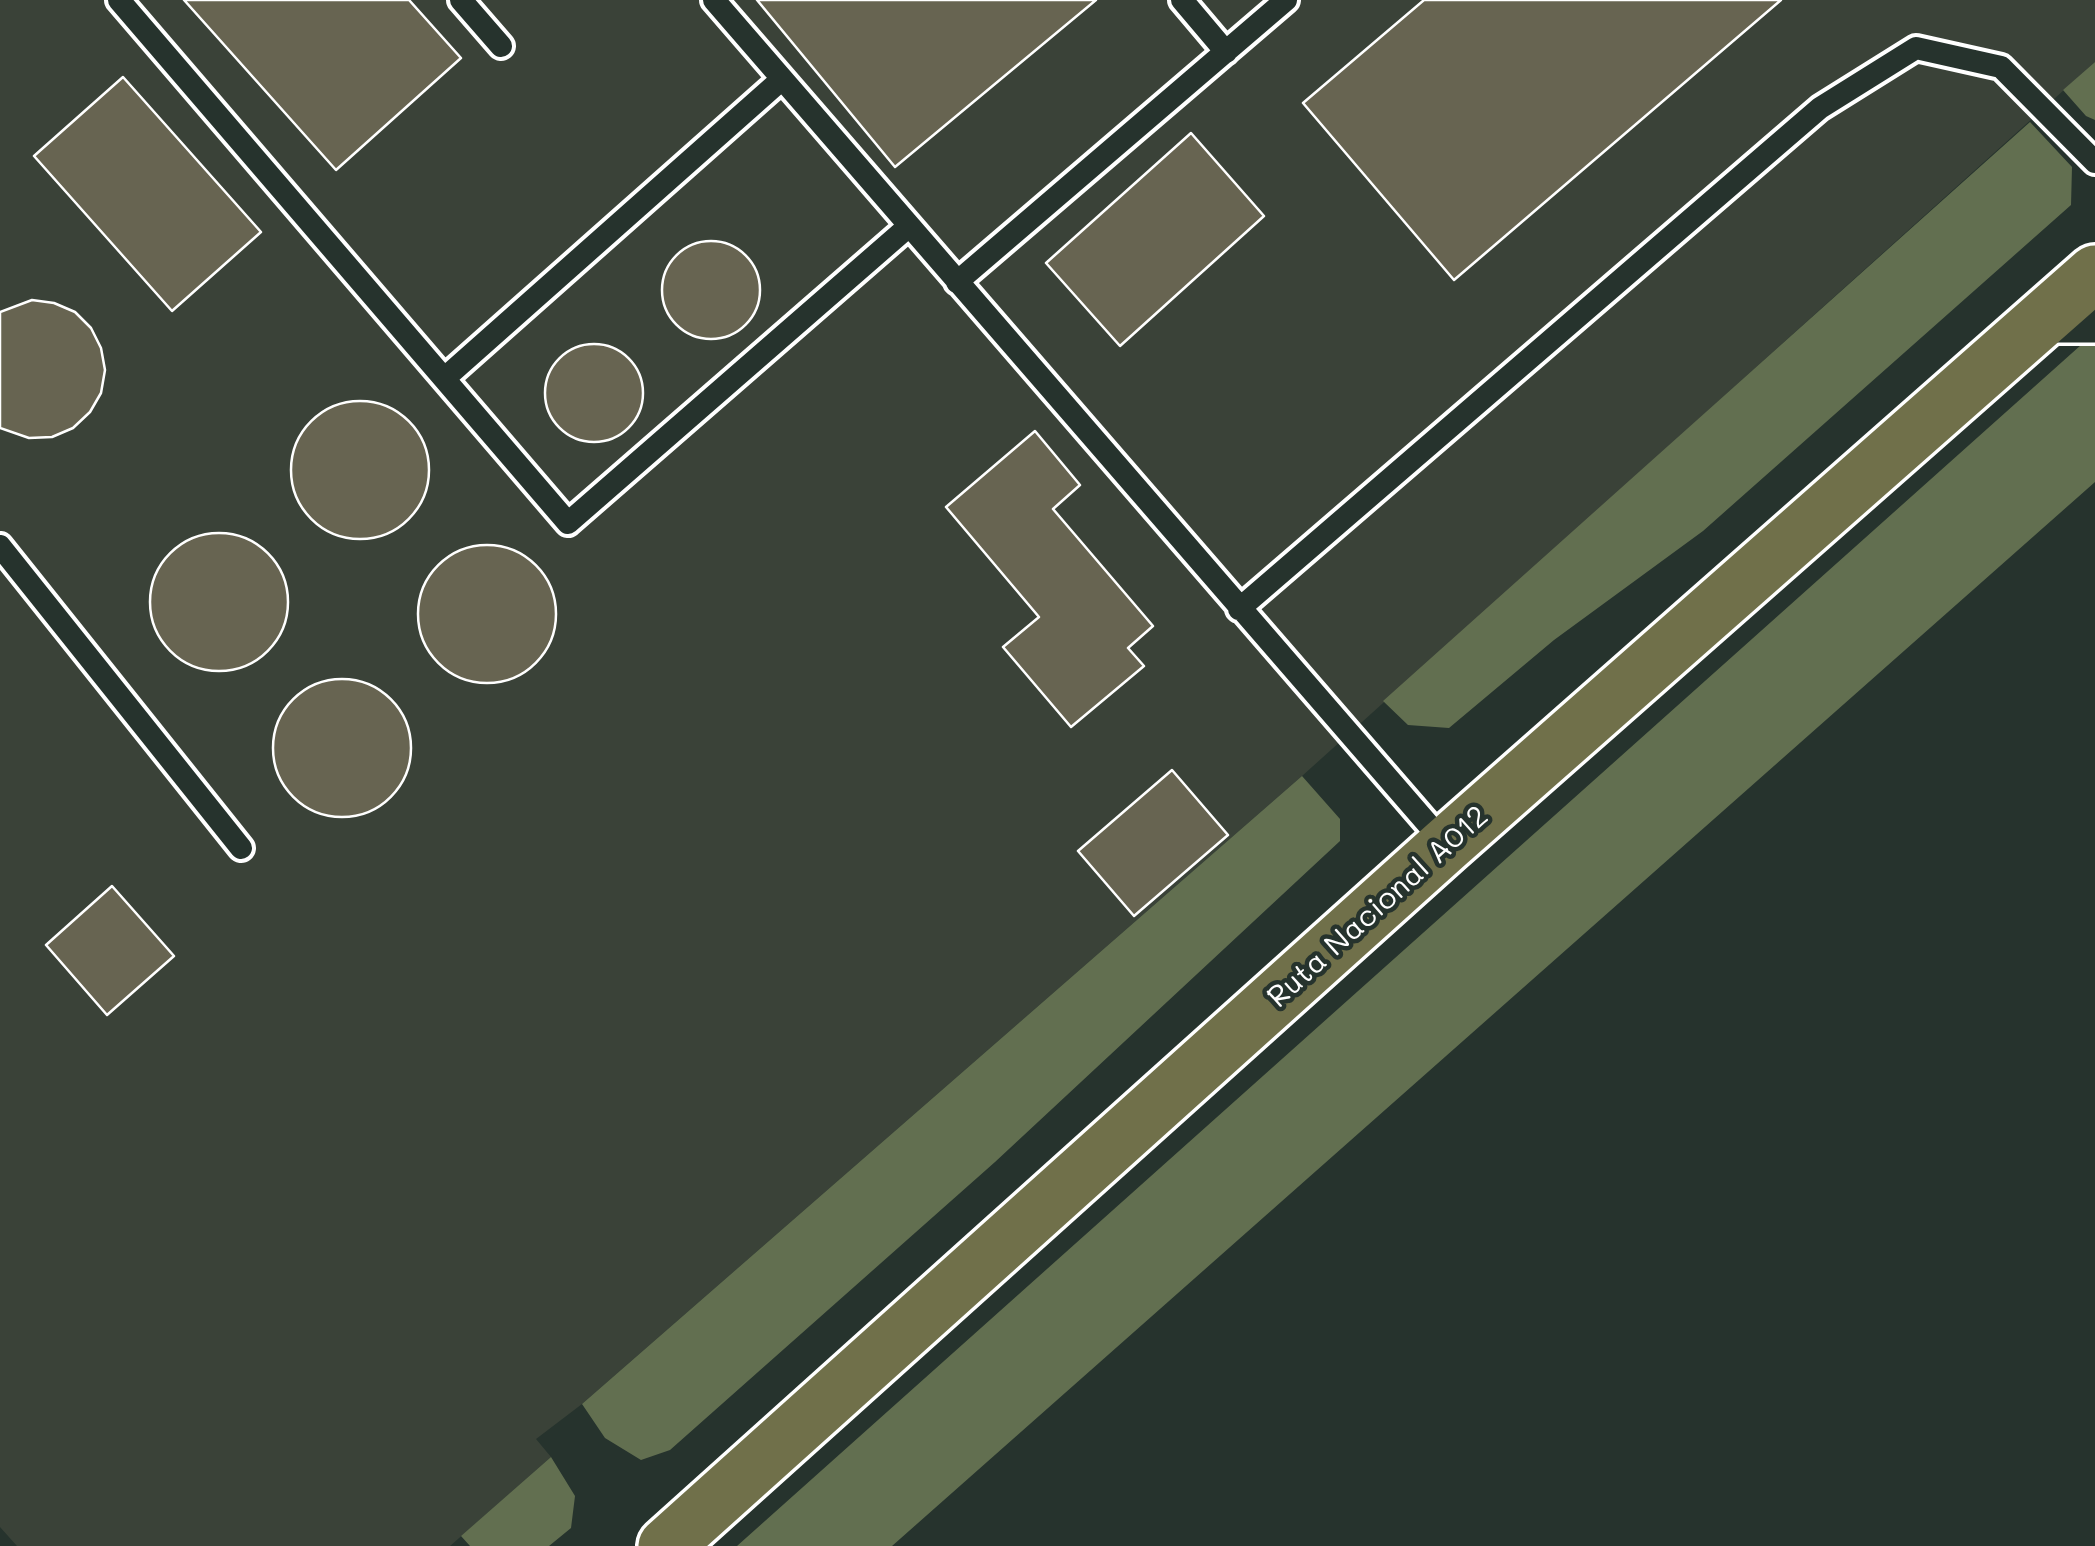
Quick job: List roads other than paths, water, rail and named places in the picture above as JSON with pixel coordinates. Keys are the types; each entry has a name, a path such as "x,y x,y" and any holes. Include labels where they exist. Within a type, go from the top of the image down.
{"highway":[{"name":"Ruta Nacional A012","path":"666,1546 1446,845 2069,320 2095,273"}],"lane":[{"path":"119,0 568,522 909,226"},
{"path":"461,0 501,46"},
{"path":"714,0 1446,845"},
{"path":"1182,0 1226,52"},
{"path":"957,282 1286,0"},
{"path":"1240,609 1820,108 1916,48 2001,67 2095,162"},
{"path":"446,378 782,79"},
{"path":"0,546 241,848"}]}
